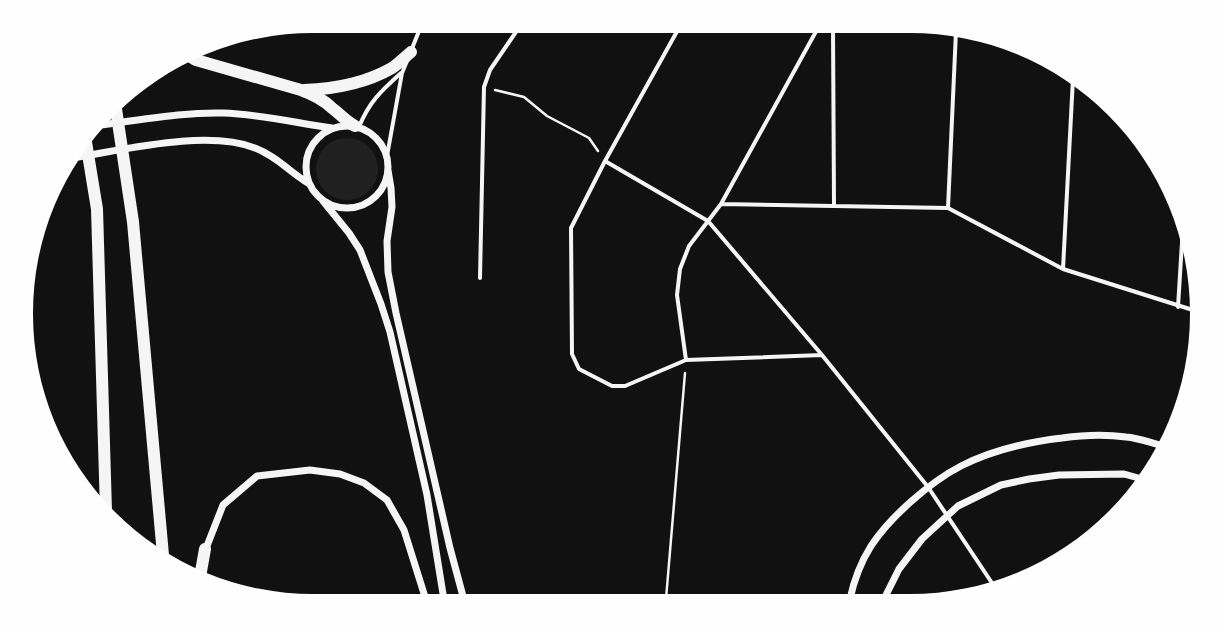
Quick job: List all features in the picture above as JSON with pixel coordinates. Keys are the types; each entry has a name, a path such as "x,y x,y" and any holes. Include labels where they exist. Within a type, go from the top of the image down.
{"highway":[{"path":"301,90 336,87 373,76 392,68 411,52"},
{"path":"195,59 301,90 323,100 343,118 357,127"},
{"path":"117,114 133,222 163,550"},
{"path":"87,148 97,208 106,501"},
{"path":"201,571 205,549"}],"street":[{"path":"418,33 402,73 387,156 392,207 387,241 388,272 450,548 462,594"},
{"path":"480,278 484,87 490,70 515,33"},
{"path":"676,33 605,161 570,228 572,354 579,368 612,386 625,386 686,360 822,354"},
{"path":"686,360 677,296 680,269 689,246 721,204 815,33"},
{"path":"833,33 834,206"},
{"path":"948,208 956,37"},
{"path":"357,127 380,92 402,73"},
{"path":"1063,269 1073,86"},
{"path":"107,124 171,116 210,113 249,115 333,128"},
{"path":"308,183 306,170 307,157 312,144 321,135 333,128 343,126 357,127 371,134 381,143 387,156"},
{"path":"81,157 175,142 224,141 248,146 270,155 308,183 323,201 349,233 360,250 390,332 427,495 443,594"},
{"path":"605,161 708,221 822,354 928,487 948,514 991,581"},
{"path":"323,201 334,207 347,209 359,207 370,202 382,188 388,170"},
{"path":"721,204 948,208 1063,269 1190,309"},
{"path":"1178,306 1182,247"},
{"path":"852,594 860,567 871,545 897,515 928,487 961,466 1002,450 1041,441 1083,435 1125,436 1157,444"},
{"path":"206,573 205,549 223,505 257,476 310,470 340,474 364,483 387,500 404,530 424,594"},
{"path":"886,594 899,569 922,539 948,514 958,506 1001,485 1029,479 1060,475 1124,474 1137,478"}],"path":[{"path":"484,87 524,97 547,116 589,138 605,161"},
{"path":"666,594 686,360"}],"shaded area":[{"path":"341,138 353,138 369,147 376,157 378,169 376,181 369,191 353,200 341,200 330,195 321,186 316,175 316,163 321,152 330,143"}]}
